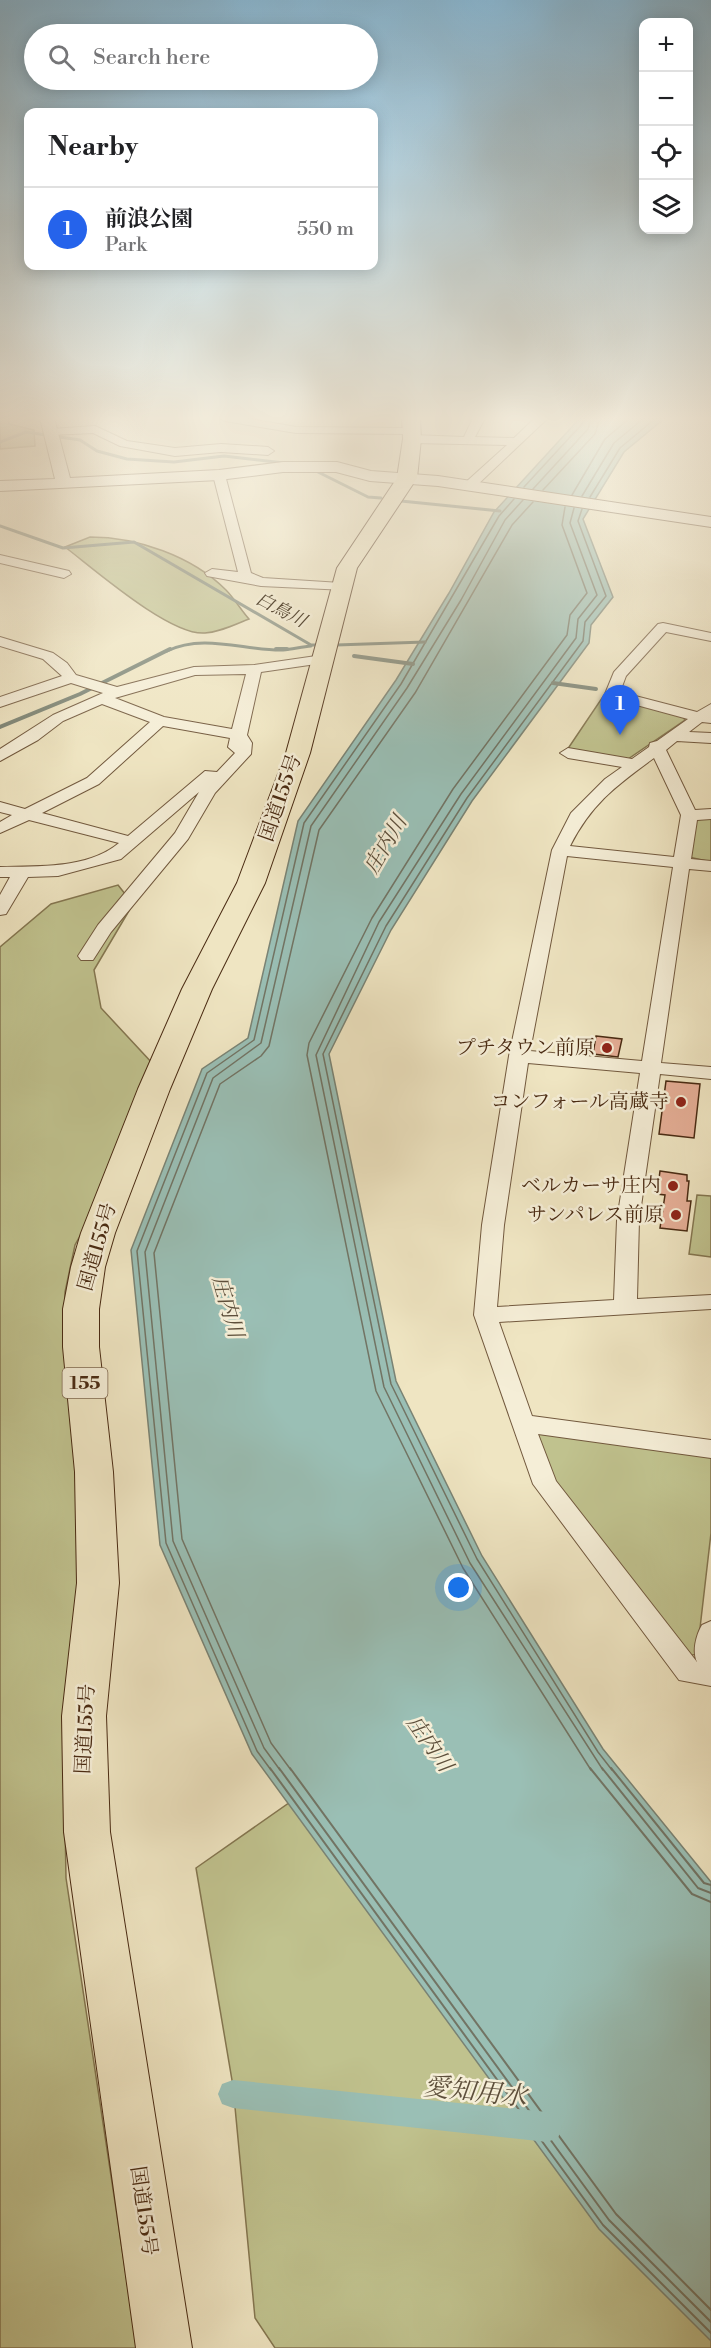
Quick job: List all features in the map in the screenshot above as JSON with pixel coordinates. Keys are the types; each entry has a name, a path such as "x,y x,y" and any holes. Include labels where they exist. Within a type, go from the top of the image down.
{"highway":[{"name":"国道155号","path":"164,2348 87,1832 84,1716 98,1584 94,1472 81,1347 81,1309 88,1267 98,1233 154,1089 197,989 251,883 298,753 341,587 356,551 378,528"}],"street":[{"path":"233,528 246,575 250,578"},
{"path":"2,561 64,574"},
{"path":"212,573 250,578 261,582 341,587"},
{"path":"707,715 612,694 619,675 663,627 709,633"},
{"path":"0,641 48,656 62,666 71,678"},
{"path":"0,756 33,737 58,718 109,693 194,671 254,669 323,659"},
{"path":"0,872 58,871 115,855 133,842 235,753 254,669"},
{"path":"0,702 71,678 109,693 160,721 239,735 244,743 243,754 208,791 182,835 104,929 87,956"},
{"path":"707,715 664,741 610,782 577,816 560,850 519,1056 492,1225 485,1315 545,1484 689,1672 711,1675"},
{"path":"0,828 93,781 160,721"},
{"path":"664,741 711,738"},
{"path":"625,1306 628,1220 689,815 664,741"},
{"path":"568,753 633,764"},
{"path":"0,807 30,813 133,842"},
{"path":"689,815 711,814"},
{"path":"560,850 711,866"},
{"path":"0,910 21,873"},
{"path":"519,1056 711,1073"},
{"path":"485,1315 711,1302"},
{"path":"522,1423 711,1449"},
{"path":"711,1632 708,1657 711,1661"}],"green space":[{"path":"90,537 126,540 180,558 197,567 226,590 249,619 222,630 205,633 190,631 172,624 113,585 65,547"},
{"path":"604,695 683,717 685,720 628,759 567,750"},
{"path":"711,817 711,862 689,857 693,821"},
{"path":"118,885 133,904 94,970 101,1008 153,1064 123,1158 75,1245 65,1292 64,1346 82,1544 64,1766 66,1878 137,2348 0,2348 0,947 51,904"},
{"path":"697,1195 711,1196 711,1257 689,1254"},
{"path":"543,1431 711,1455 711,1533 697,1654 688,1656 555,1483 536,1436"},
{"path":"316,1784 711,2110 711,2348 275,2348 255,2318 233,2086 196,1868"}],"water":[{"name":"庄内川","path":"485,528 586,528 613,597 591,625 589,643 472,801 391,930 329,1054 396,1381 482,1556 603,1749 711,1882 711,2341 599,2229 252,1754 160,1545 131,1250 202,1069 248,1038 298,821 396,680"}],"building":[{"name":"プチタウン前原","path":"596,1036 622,1039 618,1057 593,1054"},
{"name":"コンフォール高蔵寺","path":"666,1081 700,1084 694,1138 659,1134"},
{"path":"660,1171 687,1175 687,1181 689,1181 687,1201 691,1201 687,1231 660,1228 665,1195 657,1194"}],"waterway":[{"name":"白鳥川","path":"5,528 63,548 134,542 311,645 316,645"},
{"name":"白鳥川","path":"336,645 425,642"},
{"path":"167,651 195,643 225,644 269,650 311,646"},
{"path":"0,727 80,694 170,649"},
{"path":"276,649 287,649"},
{"path":"354,656 413,664"},
{"path":"553,683 596,689"},
{"name":"愛知用水","path":"233,2094 547,2127"}],"place":[{"name":"前浪公園","path":"620,735"},
{"name":"プチタウン前原","path":"607,1048"},
{"name":"コンフォール高蔵寺","path":"681,1102"},
{"name":"ベルカーサ庄内","path":"673,1186"},
{"name":"サンパレス前原","path":"676,1215"}]}
